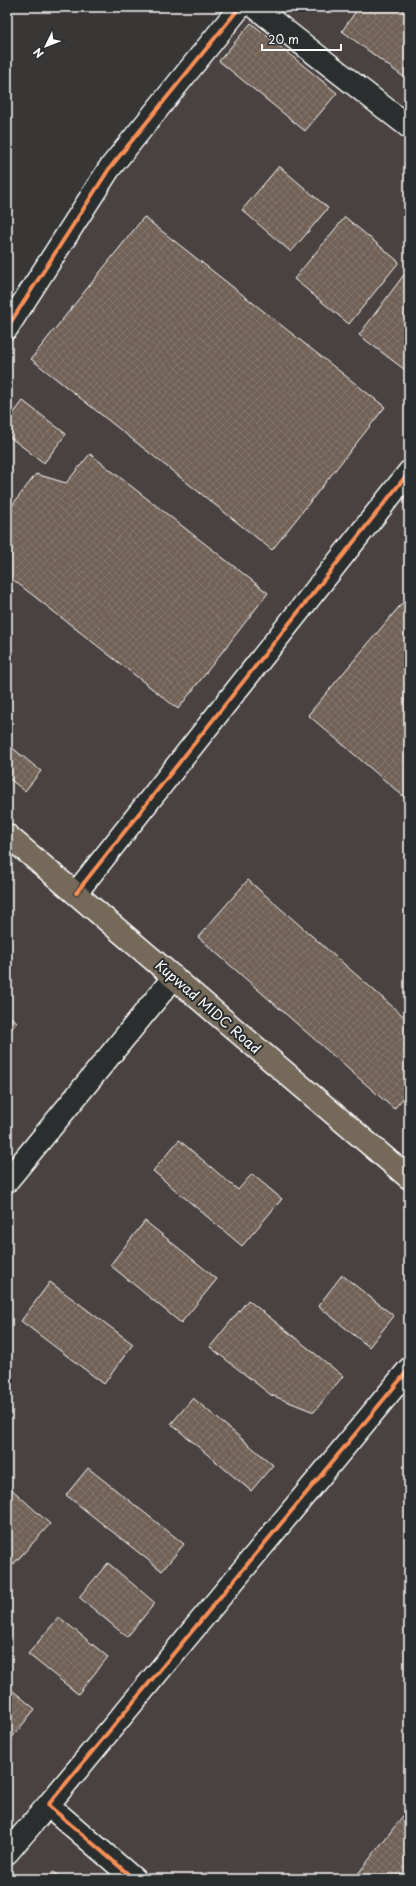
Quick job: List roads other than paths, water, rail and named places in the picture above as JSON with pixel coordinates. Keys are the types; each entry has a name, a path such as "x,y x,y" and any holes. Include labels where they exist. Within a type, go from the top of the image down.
{"main road":[{"name":"Kupwad MIDC Road","path":"7,835 409,1178"}],"street":[{"path":"7,328 110,168 240,7"},
{"path":"255,7 409,127"},
{"path":"76,893 409,472"},
{"path":"7,1182 174,978"},
{"path":"7,1853 48,1806 409,1369"},
{"path":"48,1806 134,1879"}]}
